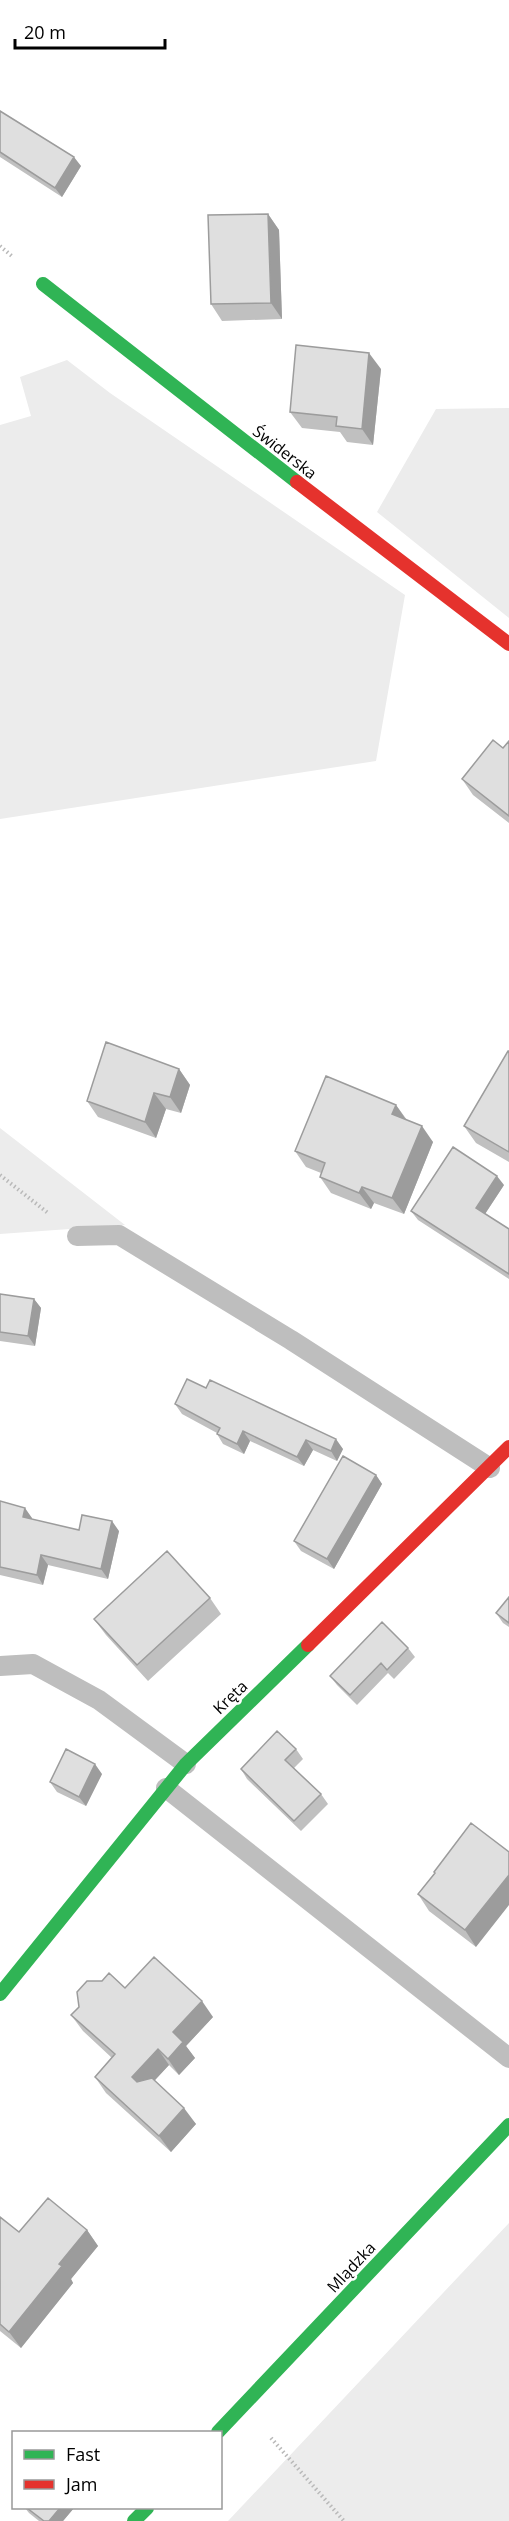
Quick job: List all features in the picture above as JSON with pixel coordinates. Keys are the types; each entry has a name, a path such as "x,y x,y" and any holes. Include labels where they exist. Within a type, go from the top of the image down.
{"street":[{"name":"Świderska","path":"43,284 509,644"},
{"name":"Kręta","path":"0,1994 186,1764 509,1447"},
{"name":"Mlądzka","path":"220,2431 509,2125"},
{"path":"134,2521 146,2509"}],"lane":[{"path":"77,1236 119,1235 291,1340 490,1468"},
{"path":"0,1665 33,1664 99,1700 186,1764"},
{"path":"166,1788 509,2058"}],"path":[{"path":"0,1175 77,1236"},
{"path":"243,2406 344,2521"}],"shaded area":[{"path":"67,360 110,393 405,595 376,761 0,819 0,425 31,416 20,377"},
{"path":"509,408 509,618 377,512 436,409"},
{"path":"0,1128 125,1225 0,1234"},
{"path":"509,2223 509,2521 228,2521"}],"building":[{"path":"0,111 74,157 55,188 0,152"},
{"path":"268,214 271,303 211,304 208,215"},
{"path":"296,345 369,353 362,429 336,426 337,417 290,412"},
{"path":"493,740 503,748 509,741 509,816 462,779"},
{"path":"106,1042 179,1069 170,1097 154,1093 145,1122 87,1101"},
{"path":"509,1051 509,1152 464,1126"},
{"path":"326,1076 396,1105 392,1114 422,1126 392,1198 362,1187 359,1193 320,1177 325,1163 295,1151"},
{"path":"453,1147 497,1176 476,1208 509,1229 509,1274 411,1211"},
{"path":"0,1294 34,1299 28,1336 0,1332"},
{"path":"187,1379 206,1388 210,1380 336,1439 331,1451 306,1440 297,1457 243,1431 237,1444 217,1434 220,1428 175,1404"},
{"path":"343,1456 376,1475 327,1559 294,1541"},
{"path":"0,1501 25,1508 23,1517 79,1530 82,1515 112,1521 101,1569 41,1555 37,1575 0,1567"},
{"path":"167,1551 210,1598 137,1665 94,1619"},
{"path":"509,1597 509,1623 496,1613"},
{"path":"382,1622 408,1648 387,1670 381,1663 350,1695 330,1676"},
{"path":"277,1731 296,1749 285,1760 321,1794 294,1821 241,1769"},
{"path":"66,1749 95,1764 79,1797 50,1782"},
{"path":"471,1823 509,1852 509,1875 465,1930 418,1894"},
{"path":"154,1957 202,2001 173,2032 183,2042 168,2059 158,2049 132,2077 137,2082 152,2078 184,2108 159,2136 95,2077 115,2054 71,2015 79,2007 77,1992 87,1981 102,1981 109,1973 125,1988"},
{"path":"48,2198 87,2230 59,2264 62,2266 9,2332 0,2324 0,2217 19,2232"},
{"path":"28,2509 59,2509 49,2521 44,2521"}],"traffic: fast":[{"path":"43,284 297,482"},
{"path":"0,1994 186,1764 308,1645"},
{"path":"219,2431 509,2125"},
{"path":"134,2521 146,2509"}],"traffic: jam":[{"path":"297,482 509,644"},
{"path":"308,1645 509,1447"}]}
